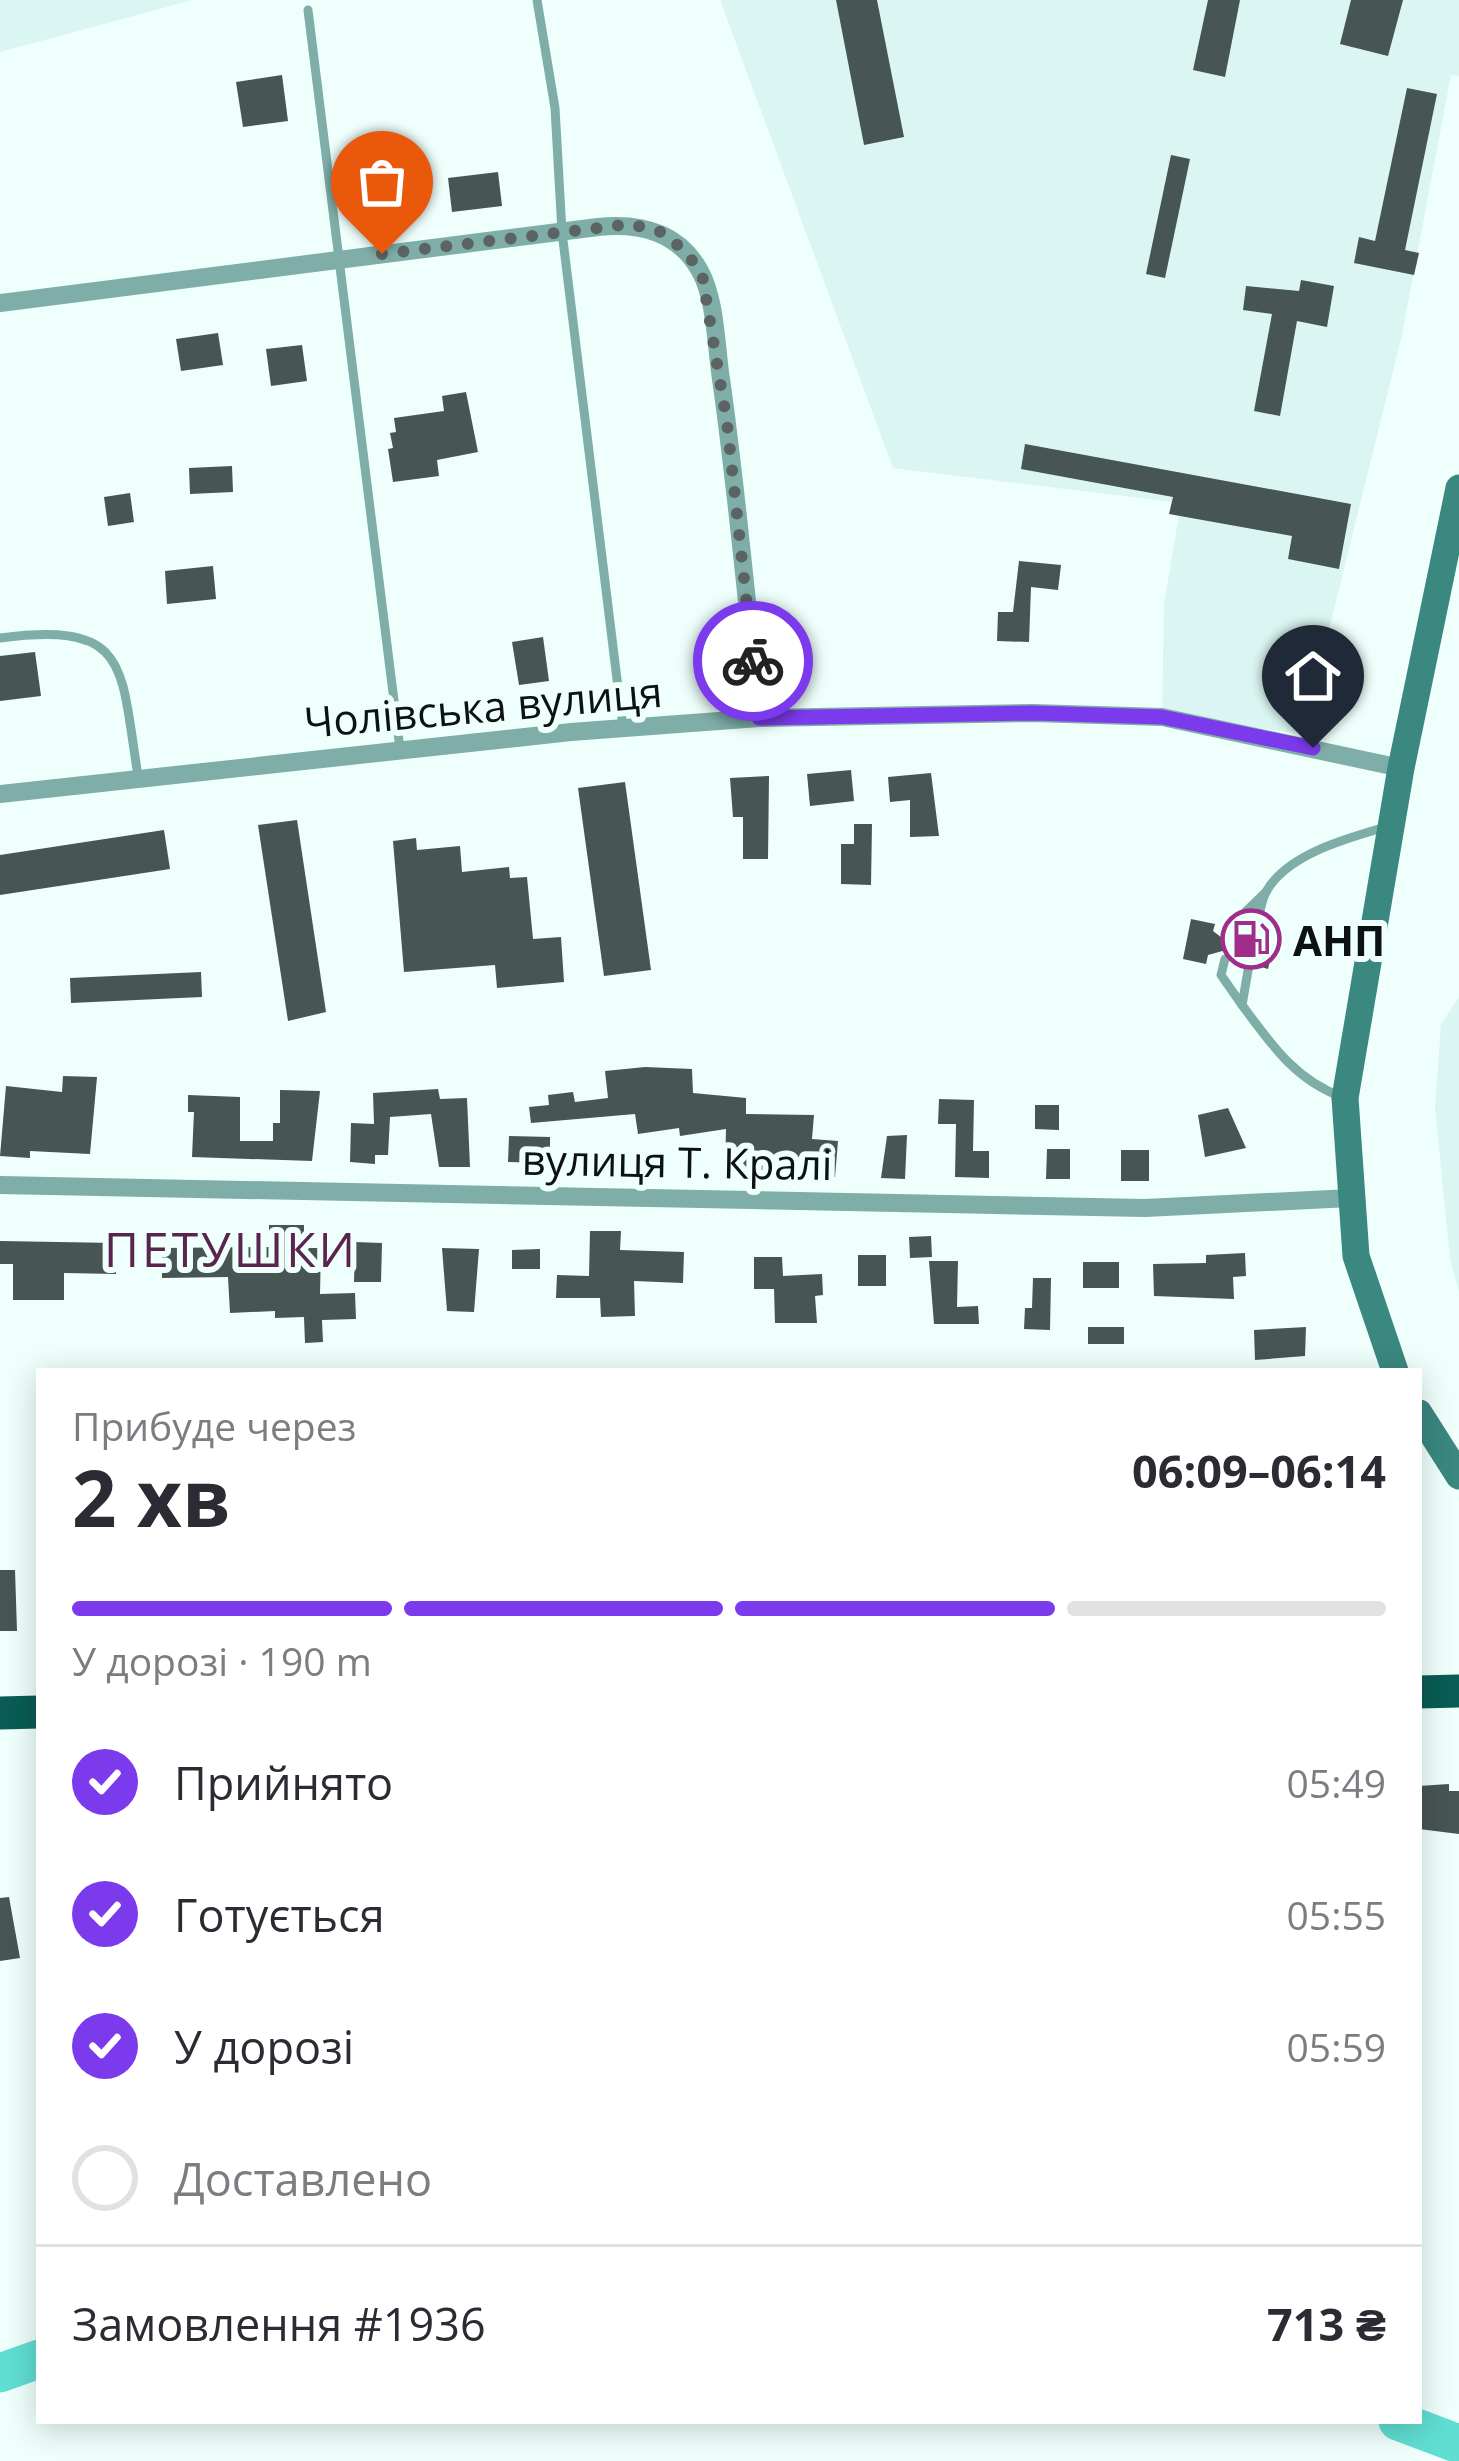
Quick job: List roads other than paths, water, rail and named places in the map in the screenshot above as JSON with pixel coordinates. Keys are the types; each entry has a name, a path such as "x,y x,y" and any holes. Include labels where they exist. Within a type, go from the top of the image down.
{"highway":[{"path":"1422,1692 1459,1691"},
{"path":"0,1713 36,1712"}],"main road":[{"path":"1394,1368 1356,1256 1345,1097 1401,768 1459,488"},
{"path":"1422,1418 1459,1476"}],"street":[{"path":"0,303 631,224 661,232 685,251 702,274 727,423 759,718"},
{"name":"Чолівська вулиця","path":"0,794 400,749 759,718 1033,713 1162,717 1401,768"},
{"name":"вулиця Т. Кралі","path":"0,1185 1145,1208 1351,1198"}],"lane":[{"path":"537,0 555,108 562,232 622,728"},
{"path":"308,10 400,749"},
{"path":"0,638 52,631 84,635 105,649 121,673 138,776"},
{"path":"1231,935 1235,922 1288,869 1340,840 1391,826"},
{"path":"1255,940 1266,892"},
{"path":"1225,959 1221,976 1275,1049 1312,1086 1345,1097"},
{"path":"1242,1005 1249,964"}],"waterway":[{"path":"0,2373 36,2360"},
{"path":"1406,2424 1459,2444"}],"place":[{"name":"АНП","path":"1251,939"}],"district":[{"name":"ПЕТУШКИ","path":"231,1248"}]}
